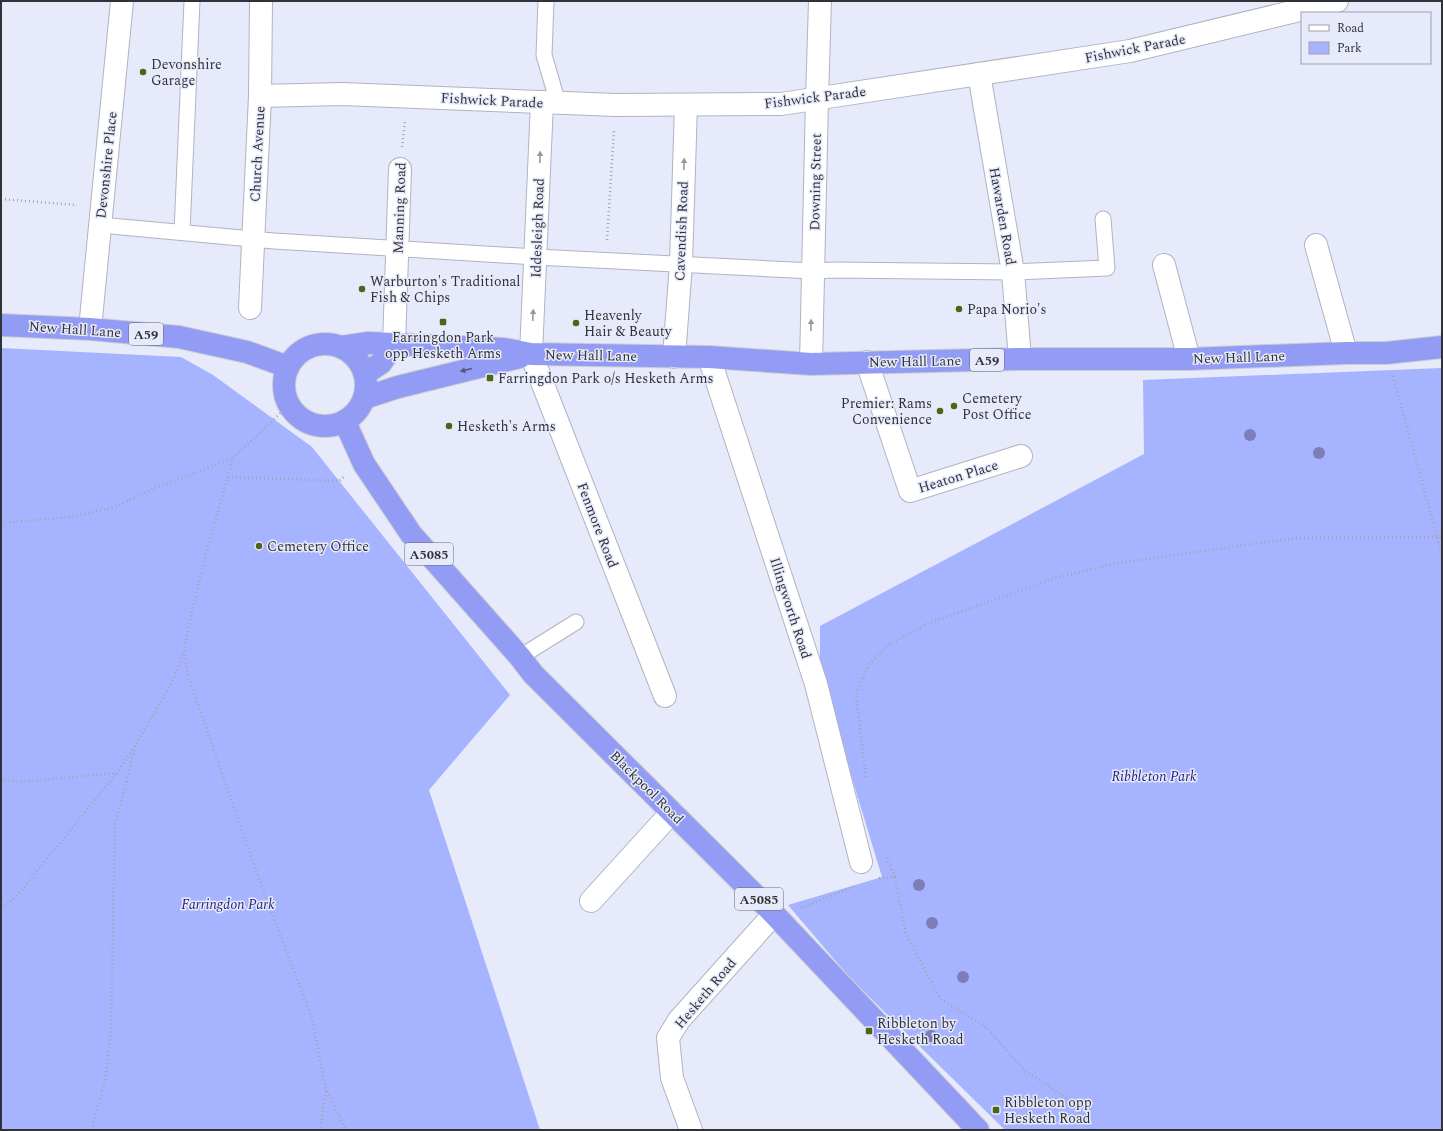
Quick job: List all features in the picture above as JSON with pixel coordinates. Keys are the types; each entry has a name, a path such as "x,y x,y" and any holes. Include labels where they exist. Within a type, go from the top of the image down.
{"highway":[{"name":"New Hall Lane","path":"1,325 90,329 179,337 247,352 288,367"},
{"name":"New Hall Lane","path":"341,347 368,343 504,349 531,354 709,357 811,364 1020,359 1189,359 1346,353 1386,353 1442,347"},
{"name":"A59","path":"288,367 295,357 308,346 329,344 341,347"},
{"path":"365,374 381,363 394,344"},
{"path":"288,367 284,384 285,392 289,405 296,414 306,421 317,425 329,426 345,422 359,408 364,398 366,386 365,374 360,363 352,353 341,347"},
{"name":"New Hall Lane","path":"364,398 398,387 531,354"},
{"name":"Blackpool Road","path":"345,422 364,464 411,534 520,657 533,674 774,914 978,1130"}],"street":[{"name":"Devonshire Place","path":"90,329 122,1"},
{"name":"Church Avenue","path":"250,308 252,239 260,96 260,1"},
{"name":"Downing Street","path":"811,364 820,1"},
{"name":"Fishwick Parade","path":"260,96 342,94 616,105 781,104 1130,51 1337,1"},
{"name":"Hawarden Road","path":"979,74 1013,272 1020,359"},
{"name":"Iddesleigh Road","path":"531,354 536,257 550,102"},
{"name":"Cavendish Road","path":"674,357 681,264 686,104"},
{"name":"Manning Road","path":"394,344 400,169"},
{"path":"1316,245 1346,353"},
{"path":"1164,266 1189,359"},
{"name":"Fenmore Road","path":"531,354 665,696"},
{"name":"Illingworth Road","path":"709,357 816,684 861,862"},
{"name":"Heaton Place","path":"867,362 910,490 1021,456"},
{"path":"590,901 672,812"},
{"name":"Hesketh Road","path":"691,1130 672,1078 668,1038 680,1020 774,914"}],"lane":[{"path":"182,232 192,1"},
{"path":"546,1 544,55 550,102"},
{"path":"101,216 182,232 274,241 606,261 813,271 1013,272 1107,268 1103,219"},
{"path":"520,657 576,622"}],"path":[{"name":"Manning Road","path":"400,169 407,96"},
{"path":"606,261 616,105"},
{"path":"1,199 101,216"},
{"path":"1386,353 1442,555"},
{"path":"1,523 70,517 115,506 153,489 233,458 289,405"},
{"path":"1,909 15,898 117,773 136,744 172,682 184,650 205,557 233,458"},
{"path":"228,477 339,481 364,464"},
{"path":"867,781 856,694 870,664 888,645 929,623 1055,578 1118,563 1295,538 1442,536"},
{"path":"184,650 189,679 260,882 312,1018 326,1090 346,1130"},
{"path":"91,1130 105,1082 111,1030 115,825 136,744"},
{"path":"1,779 19,782 117,773"},
{"path":"883,849 895,877 906,935 941,999 987,1028 1024,1070 1068,1100 1091,1130"},
{"path":"877,879 895,877"},
{"path":"801,908 859,885"},
{"path":"320,1130 326,1090"}],"green space":[{"name":"Farringdon Park","path":"1,348 181,357 213,375 312,447 510,695 429,790 540,1130 1,1130"},
{"name":"Ribbleton Park","path":"1442,368 1442,1130 1005,1130 850,978 788,905 882,877 820,673 820,626 1144,454 1143,380"}],"place":[{"name":"Devonshire Garage","path":"143,72"},
{"name":"Warburton's Traditional Fish & Chips","path":"362,289"},
{"name":"Papa Norio's","path":"959,309"},
{"name":"Farringdon Park opp Hesketh Arms","path":"443,322"},
{"name":"Heavenly Hair & Beauty","path":"576,323"},
{"name":"Farringdon Park o/s Hesketh Arms","path":"490,378"},
{"name":"Cemetery Post Office","path":"954,406"},
{"name":"Premier: Rams Convenience","path":"940,411"},
{"name":"Hesketh's Arms","path":"449,426"},
{"name":"Cemetery Office","path":"259,546"},
{"name":"Ribbleton by Hesketh Road","path":"869,1031"},
{"name":"Ribbleton opp Hesketh Road","path":"996,1110"}]}
